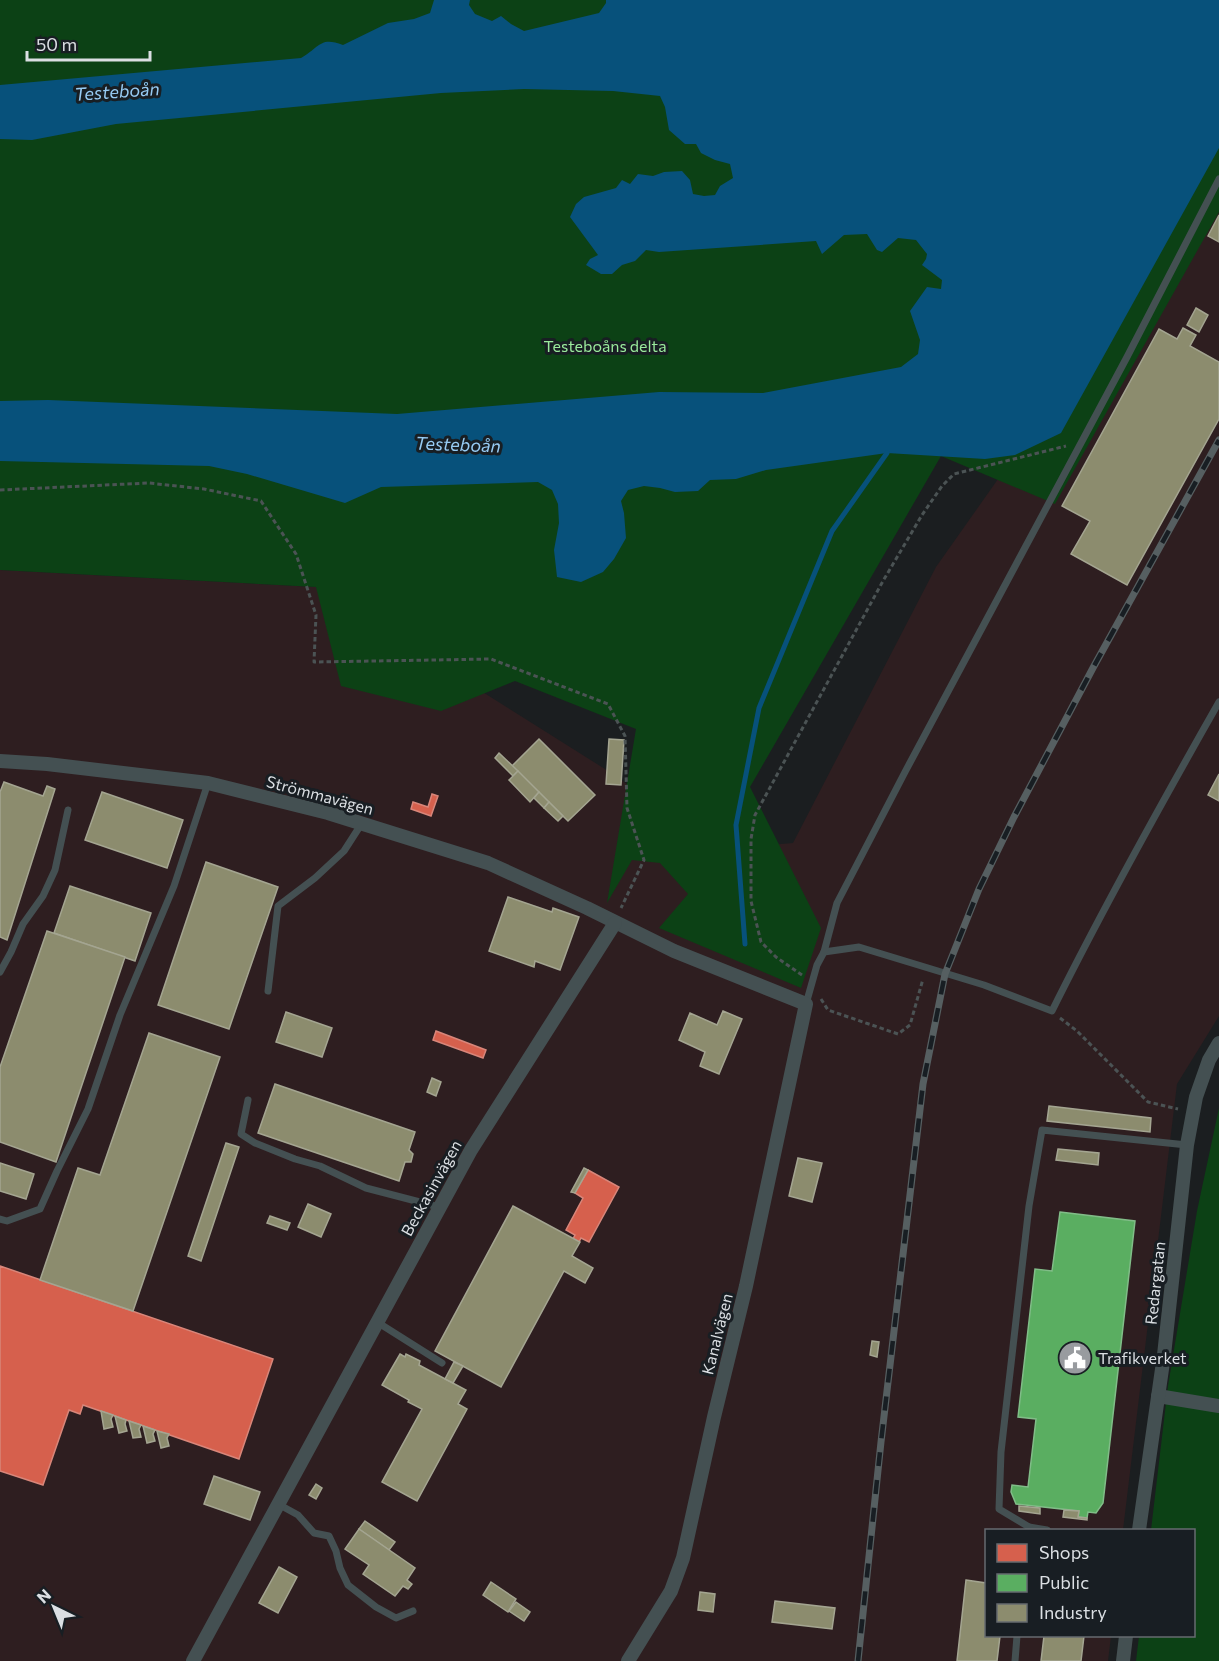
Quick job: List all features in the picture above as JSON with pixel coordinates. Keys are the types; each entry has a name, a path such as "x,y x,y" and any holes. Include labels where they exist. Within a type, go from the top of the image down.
{"street":[{"name":"Strömmavägen","path":"0,761 47,764 208,783 328,813 488,862 615,922"},
{"path":"615,922 674,951 806,1004"},
{"name":"Beckasinvägen","path":"193,1661 471,1150 615,922"},
{"name":"Kanalvägen","path":"628,1661 671,1591 683,1558 746,1286 806,1004"},
{"name":"Redargatan","path":"1139,1529 1158,1396 1187,1145 1196,1096 1209,1060 1219,1043"},
{"path":"1158,1396 1219,1406"},
{"path":"1123,1661 1126,1637"}],"lane":[{"path":"806,1004 810,985 824,952 837,903 1219,179"},
{"path":"824,952 859,947 984,985 1052,1011 1090,934 1219,702"},
{"path":"0,1219 7,1221 40,1209 88,1109 120,1015 174,886 208,783"},
{"path":"0,972 23,924 43,896 55,870 68,810"},
{"path":"267,991 278,906 315,878 344,851 362,824"},
{"path":"248,1100 241,1134 255,1143 320,1166 366,1188 440,1208"},
{"path":"1029,1529 999,1509 1001,1452 1029,1206 1042,1130 1187,1145"},
{"path":"377,1322 442,1364"},
{"path":"278,1504 298,1515 314,1533 328,1536 348,1585 376,1607 396,1618 413,1611"},
{"path":"1015,1661 1017,1637"}],"path":[{"path":"926,968 910,1025 898,1034 828,1010 800,973 776,957 761,942 752,901 751,839 755,815 883,581 942,486 954,474 1081,442"},
{"path":"0,490 149,483 204,489 261,501 296,554 316,615 314,662 491,659 608,704 625,736 627,808 644,860 615,922"},
{"path":"1052,1011 1077,1031 1148,1102 1193,1112"}],"shaded area":[{"path":"1219,148 1219,1016 1177,1084 1123,1529 985,1529 985,1637 1111,1637 1108,1661 0,1661 0,570 316,587 616,776 714,850 793,843 936,567 1015,455"}],"green space":[{"name":"Testeboåns delta","path":"0,0 1219,0 1219,212 1055,504 941,456 750,787 821,928 801,988 659,928 688,894 660,863 632,860 607,903 636,729 515,681 441,711 341,686 316,587 0,570"},
{"path":"1219,1108 1219,1661 1136,1661 1139,1637 1195,1637 1195,1529 1151,1529 1168,1386 1197,1211"}],"water":[{"name":"Testeboån","path":"434,0 470,0 469,5 475,14 492,21 501,16 524,31 599,13 606,0 1219,0 1219,148 1061,433 1015,455 985,459 887,453 766,470 736,479 710,480 698,491 675,492 644,486 628,490 621,501 626,538 614,559 603,572 581,582 557,577 554,550 559,523 558,504 552,490 538,482 381,487 345,503 247,474 209,466 0,461 0,401 48,400 397,414 659,392 763,393 901,367 918,354 920,340 910,311 927,287 941,289 942,280 922,265 927,254 916,240 898,238 882,252 877,250 867,234 844,235 822,254 816,241 659,252 646,250 635,261 622,265 612,274 601,274 586,265 590,259 598,255 570,217 576,204 584,197 616,188 622,180 630,184 638,174 653,176 664,172 682,171 690,180 693,194 704,196 715,195 720,186 733,178 730,164 701,153 696,144 685,144 669,130 665,107 660,96 613,91 524,89 441,93 116,124 32,140 0,139 0,85 301,58 325,42 343,45 388,23 414,19 430,13"}],"building: Shops":[{"path":"432,794 438,796 431,816 411,809 413,802 428,807"},
{"path":"436,1031 486,1050 483,1058 433,1040"},
{"path":"588,1170 619,1187 589,1242 581,1238 579,1242 573,1239 575,1235 566,1230 583,1198 575,1193"},
{"path":"0,1266 273,1359 239,1459 83,1405 80,1414 69,1410 43,1485 0,1471"}],"building: Public":[{"path":"1060,1212 1135,1221 1103,1503 1096,1513 1088,1512 1087,1518 1078,1517 1079,1511 1016,1504 1011,1492 1012,1485 1028,1487 1036,1419 1018,1417 1035,1269 1052,1271"}],"building: Industry":[{"path":"1219,215 1219,242 1208,236"},
{"path":"1196,308 1208,315 1199,332 1187,325"},
{"path":"1183,328 1196,335 1190,346 1219,362 1219,419 1127,585 1071,554 1090,521 1062,506 1159,329 1177,339"},
{"path":"539,739 595,795 568,821 512,766"},
{"path":"609,739 624,740 621,785 606,784"},
{"path":"499,753 518,771 513,776 495,758"},
{"path":"518,771 539,792 530,802 509,780"},
{"path":"1219,774 1219,801 1208,795"},
{"path":"4,782 43,796 47,786 55,789 7,940 0,937 0,792"},
{"path":"102,792 183,820 167,868 85,840"},
{"path":"539,792 549,802 544,808 534,798"},
{"path":"549,802 563,816 558,821 544,808"},
{"path":"206,862 278,887 229,1029 158,1005"},
{"path":"70,886 151,913 135,961 54,933"},
{"path":"508,897 552,912 553,908 579,917 560,970 535,961 534,967 489,951"},
{"path":"47,931 125,957 56,1162 0,1142 0,1067"},
{"path":"723,1011 742,1019 719,1074 700,1066 705,1052 679,1040 690,1013 717,1025"},
{"path":"286,1012 332,1028 322,1057 276,1042"},
{"path":"149,1033 220,1057 133,1311 40,1280 78,1168 100,1175"},
{"path":"432,1078 441,1082 436,1096 427,1092"},
{"path":"275,1084 415,1132 409,1150 413,1154 411,1162 405,1162 399,1181 258,1133"},
{"path":"1049,1106 1151,1118 1150,1132 1047,1121"},
{"path":"226,1143 239,1147 201,1261 188,1256"},
{"path":"1058,1149 1099,1153 1098,1165 1056,1160"},
{"path":"798,1158 822,1163 812,1202 789,1196"},
{"path":"0,1163 34,1174 26,1199 0,1191"},
{"path":"584,1168 588,1170 575,1193 571,1192"},
{"path":"308,1204 331,1214 321,1237 298,1227"},
{"path":"513,1206 580,1242 572,1256 593,1268 585,1283 564,1271 501,1387 435,1351"},
{"path":"270,1216 290,1223 287,1230 267,1223"},
{"path":"872,1341 879,1342 877,1357 870,1355"},
{"path":"400,1354 405,1357 406,1354 420,1361 419,1365 466,1390 458,1404 467,1409 417,1501 382,1482 422,1409 382,1385"},
{"path":"454,1362 463,1366 453,1383 445,1379"},
{"path":"101,1411 113,1415 111,1419 113,1427 104,1429"},
{"path":"115,1416 126,1420 127,1431 119,1433"},
{"path":"129,1421 141,1425 139,1429 141,1437 133,1438"},
{"path":"143,1426 155,1430 153,1434 155,1441 147,1443"},
{"path":"157,1431 169,1434 167,1438 169,1446 161,1448"},
{"path":"214,1476 260,1492 250,1520 204,1504"},
{"path":"316,1484 322,1488 316,1499 309,1495"},
{"path":"1019,1506 1040,1508 1040,1514 1019,1511"},
{"path":"1064,1510 1079,1511 1078,1517 1087,1518 1087,1520 1063,1517"},
{"path":"365,1521 395,1542 389,1550 359,1529"},
{"path":"359,1529 415,1568 407,1580 412,1584 408,1589 403,1586 395,1596 363,1574 369,1565 345,1549"},
{"path":"279,1567 297,1577 278,1613 259,1603"},
{"path":"966,1580 985,1583 985,1637 1000,1637 997,1661 957,1661"},
{"path":"491,1582 516,1599 508,1612 483,1595"},
{"path":"700,1592 715,1594 713,1612 698,1610"},
{"path":"775,1601 835,1608 832,1629 772,1622"},
{"path":"516,1602 530,1612 524,1621 509,1611"},
{"path":"1044,1637 1084,1637 1081,1661 1041,1661"}],"waterway":[{"path":"745,944 736,825 759,708 832,531 887,453"}],"railway":[{"path":"858,1661 923,1084 945,974 979,889 1014,817 1094,666 1219,440"}],"place":[{"name":"Trafikverket","path":"1075,1358"}]}
